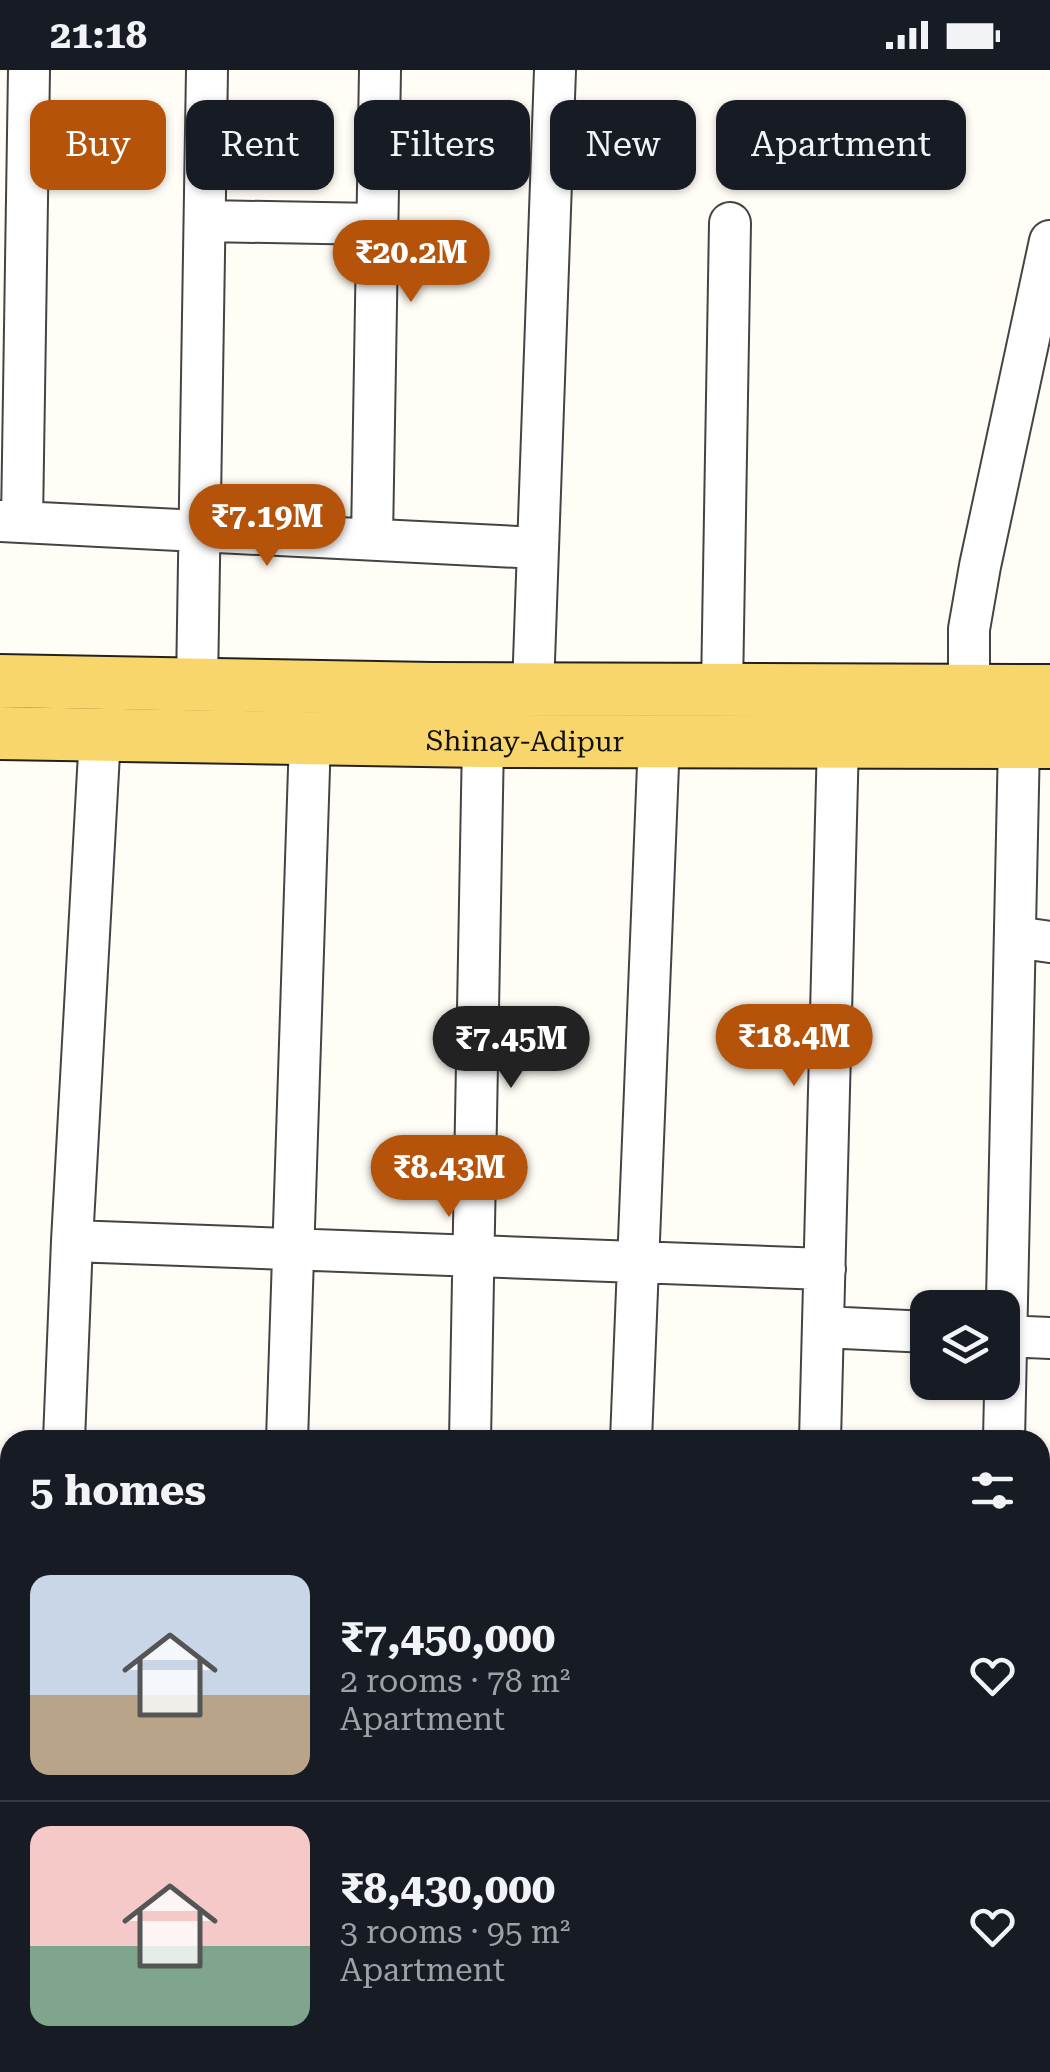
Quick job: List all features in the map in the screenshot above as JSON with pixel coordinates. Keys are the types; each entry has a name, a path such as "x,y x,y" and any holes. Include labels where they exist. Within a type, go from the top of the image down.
{"main road":[{"name":"Shinay-Adipur","path":"0,681 722,689 1002,729"},
{"name":"Shinay-Adipur","path":"0,734 838,741 1002,729 1050,691"}],"street":[{"path":"30,70 11,522 537,548"},
{"path":"197,685 207,70"},
{"path":"372,539 380,70"},
{"path":"533,689 555,70"},
{"path":"204,221 377,224"},
{"path":"722,689 730,223"},
{"path":"1008,1290 1033,940 1002,729 969,629 1050,241"},
{"path":"64,1430 100,735"},
{"path":"288,1430 310,738"},
{"path":"631,1430 660,740"},
{"path":"470,1430 483,741"},
{"path":"820,1430 838,741"},
{"path":"72,1241 824,1269"},
{"path":"823,1327 910,1331"},
{"path":"1020,1337 1050,1338"},
{"path":"1004,1400 1004,1430"}]}
